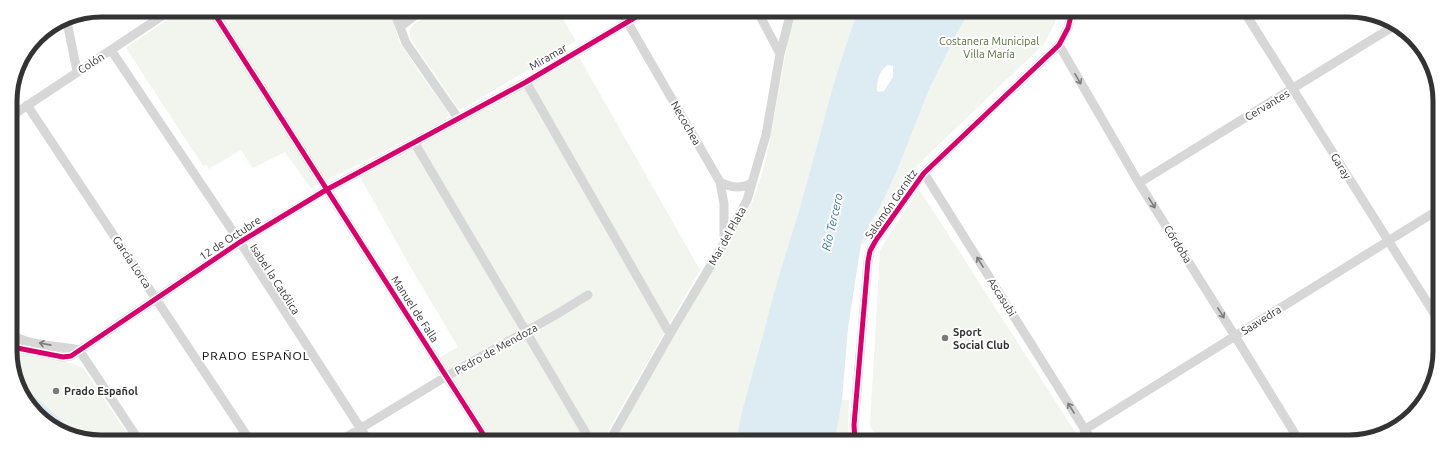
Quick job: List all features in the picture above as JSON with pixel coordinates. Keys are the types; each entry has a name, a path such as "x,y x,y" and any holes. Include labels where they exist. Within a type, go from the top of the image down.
{"street":[{"name":"Colón","path":"17,112 77,71 160,17"},
{"name":"Manuel de Falla","path":"216,17 326,190 485,435"},
{"path":"396,17 410,50 458,118"},
{"path":"400,27 413,17"},
{"name":"Necochea","path":"625,17 720,182 724,204 724,243"},
{"name":"Miramar","path":"458,118 526,82 636,17"},
{"path":"761,17 780,54"},
{"name":"Mar del Plata","path":"613,435 724,243 747,200 766,135 780,54 790,17"},
{"name":"Salomón Gornitz","path":"855,435 854,425 870,251 876,240 924,173 1059,45 1068,28 1071,17"},
{"name":"Garay","path":"1247,17 1433,312"},
{"path":"67,24 77,71"},
{"name":"Cervantes","path":"1139,183 1391,28"},
{"name":"Córdoba","path":"1059,45 1139,183 1296,435"},
{"name":"Isabel la Católica","path":"111,50 240,242 365,435"},
{"path":"526,82 670,334"},
{"name":"García Lorca","path":"28,105 246,435"},
{"name":"12 de Octubre","path":"17,348 63,357 71,356 240,242 326,190 458,118"},
{"path":"414,142 587,435"},
{"name":"Ascasubi","path":"924,173 1088,435"},
{"path":"720,182 734,188 745,187 752,183"},
{"name":"Saavedra","path":"1084,430 1433,213"},
{"name":"Pedro de Mendoza","path":"350,435 446,376 527,332 588,295"},
{"path":"17,338 60,347 71,347 79,350 135,435"}],"green space":[{"path":"171,17 392,17 400,43 447,110 448,116 446,120 311,188 285,152 253,168 241,150 209,169 206,164 203,166 126,48"},
{"path":"424,17 562,17 576,41 464,108 459,109 410,38 410,29"},
{"path":"795,17 855,17 835,79 801,204 761,340 737,435 618,435 713,267 753,201 766,161 787,45"},
{"name":"Costanera Municipal Villa María","path":"966,17 1056,17 1055,23 1044,44 908,174 865,244 861,244 869,225 879,209 897,171 930,87"},
{"path":"579,57 700,270 606,435 489,435 439,358 458,347 360,177"},
{"name":"Sport Social Club","path":"919,189 1077,435 876,435 870,426 880,250"},
{"name":"Prado Español","path":"17,353 70,363 83,368 128,435 101,435 79,432 69,429 50,418 41,411 28,393 21,378"},
{"path":"842,400 849,400 849,435 836,435"}],"water":[{"name":"Río Tercero","path":"855,17 966,17 930,87 897,171 879,209 869,225 861,244 848,328 842,400 836,435 737,435 776,286 801,204 835,79","holes":["888,65 893,66 893,77 884,91 877,91 878,80 883,69"]},
{"path":"29,391 72,430 59,424 41,411 28,393"}],"cycle path":[{"path":"216,17 484,435"},
{"path":"17,348 63,357 71,356 240,242 326,190 526,82 636,17"},
{"path":"855,435 854,425 870,251 876,240 924,173 1059,45 1068,28 1071,17"}],"place":[{"name":"Sport Social Club","path":"945,338"},
{"name":"Prado Español","path":"56,391"}],"district":[{"name":"PRADO ESPAÑOL","path":"256,355"}]}
